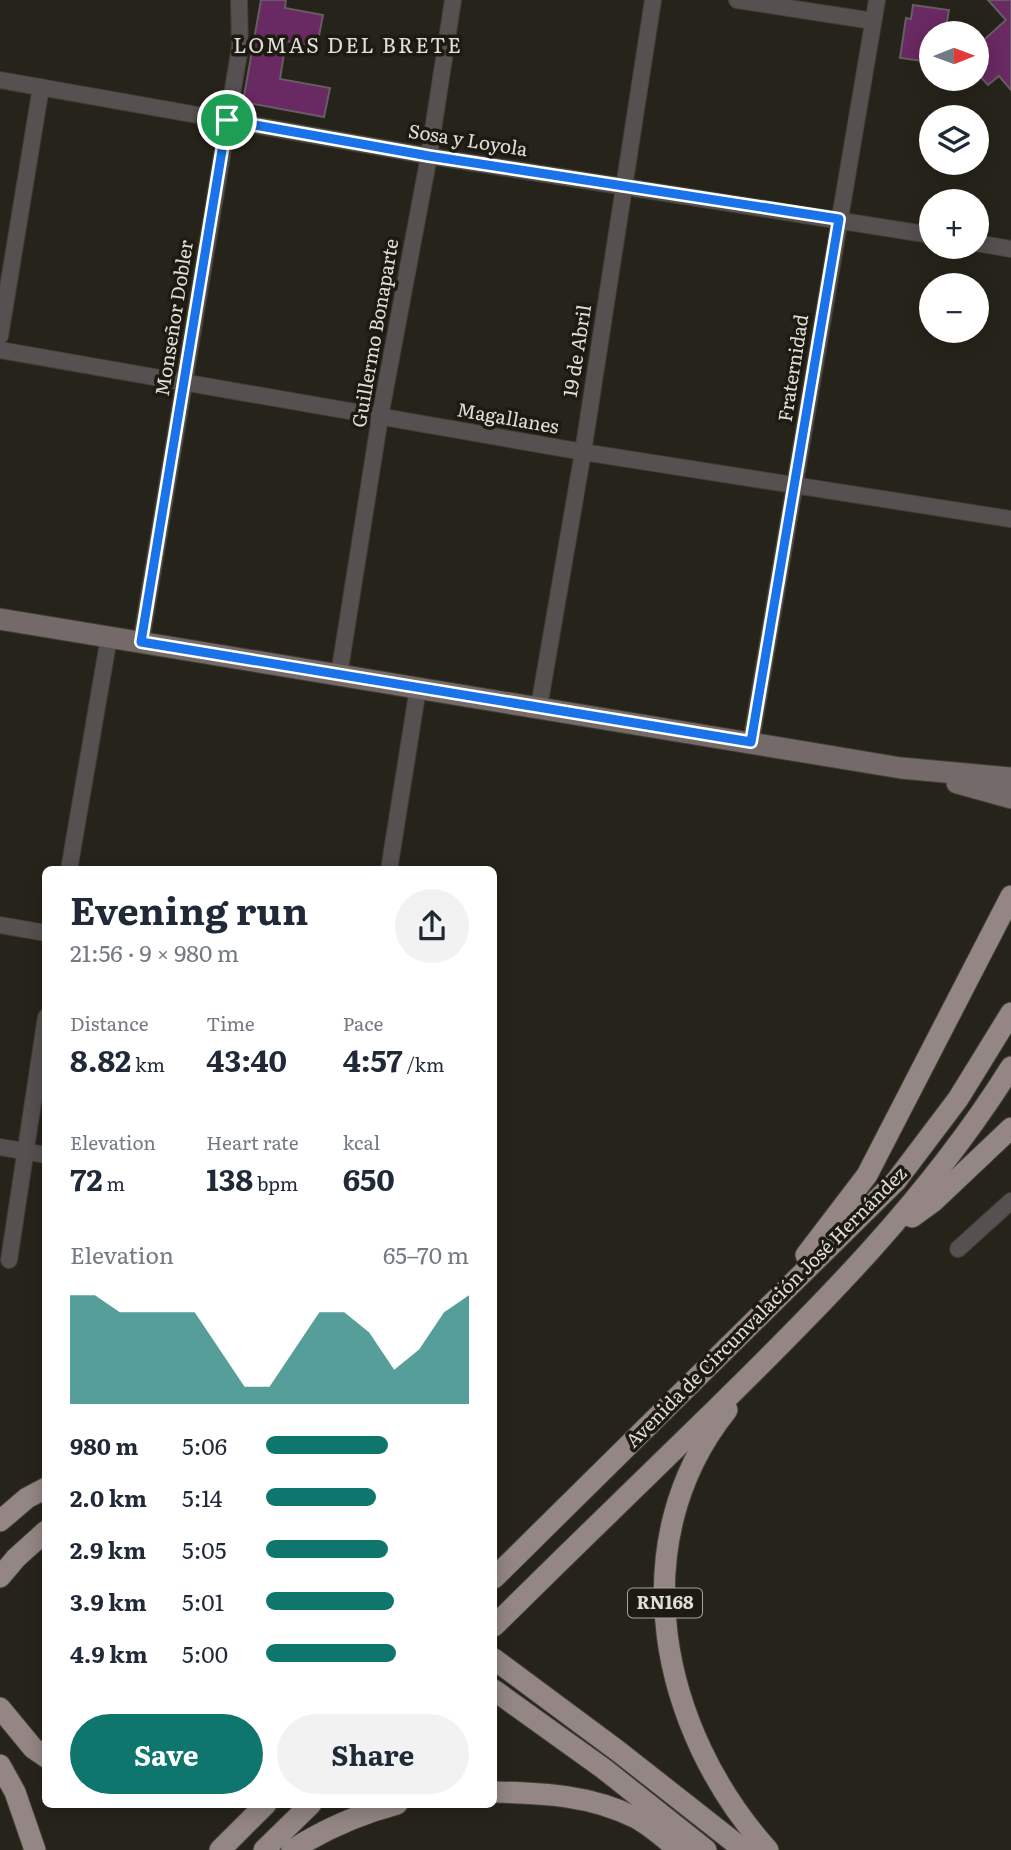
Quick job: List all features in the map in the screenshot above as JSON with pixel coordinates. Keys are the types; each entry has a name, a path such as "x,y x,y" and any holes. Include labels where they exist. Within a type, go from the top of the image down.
{"highway":[{"path":"745,1329 867,1175 1011,896"},
{"name":"Avenida de Circunvalación José Hernández","path":"497,1575 895,1181 958,1099 1011,1013"},
{"name":"Avenida de Circunvalación José Hernández","path":"497,1623 769,1357 872,1248 959,1146 1011,1067"},
{"path":"872,1248 934,1201 1011,1128"},
{"name":"RN168","path":"768,1850 726,1798 690,1728 678,1693 669,1649 664,1570 672,1521 681,1489 721,1418 769,1357"},
{"path":"0,1521 27,1498 42,1490"},
{"path":"0,1577 42,1535"},
{"path":"498,1662 618,1751 744,1850"},
{"path":"497,1692 604,1769 706,1850"},
{"path":"0,1708 33,1748 42,1754"},
{"path":"0,1765 15,1792 35,1850"},
{"path":"497,1791 568,1797 612,1807 638,1819 679,1850"},
{"path":"220,1850 262,1808"},
{"path":"264,1850 307,1808"},
{"path":"292,1850 319,1832 382,1808"}],"main road":[{"path":"0,619 901,768 1011,778"},
{"path":"901,768 1011,798"}],"street":[{"name":"Monseñor Dobler","path":"141,642 240,47 240,0"},
{"name":"Guillermo Bonaparte","path":"340,675 380,417 429,156 453,0"},
{"name":"19 de Abril","path":"538,708 583,452 653,0"},
{"path":"737,0 873,21"},
{"name":"Fraternidad","path":"751,742 877,0"},
{"name":"Sosa y Loyola","path":"0,79 429,156 919,233"},
{"path":"0,336 41,87"},
{"path":"989,245 1011,249"},
{"name":"Magallanes","path":"0,350 583,452 1011,519"},
{"path":"70,866 110,637"},
{"path":"390,866 418,688"},
{"path":"0,925 42,932"},
{"path":"9,1260 42,1043"},
{"path":"0,1147 42,1154"},
{"path":"958,1249 1011,1201"}],"building":[{"path":"261,0 286,0 285,8 323,15 317,46 286,41 280,79 330,88 324,117 243,102"},
{"path":"988,0 1011,0 1011,90 999,76 989,84 989,35 1006,20"},
{"path":"913,5 949,10 947,21 919,21 919,60 900,58 906,18 911,19"}],"district":[{"name":"LOMAS DEL BRETE","path":"348,46"}],"route":[{"path":"227,120 429,156 839,219 751,742 141,642 227,120"}]}
